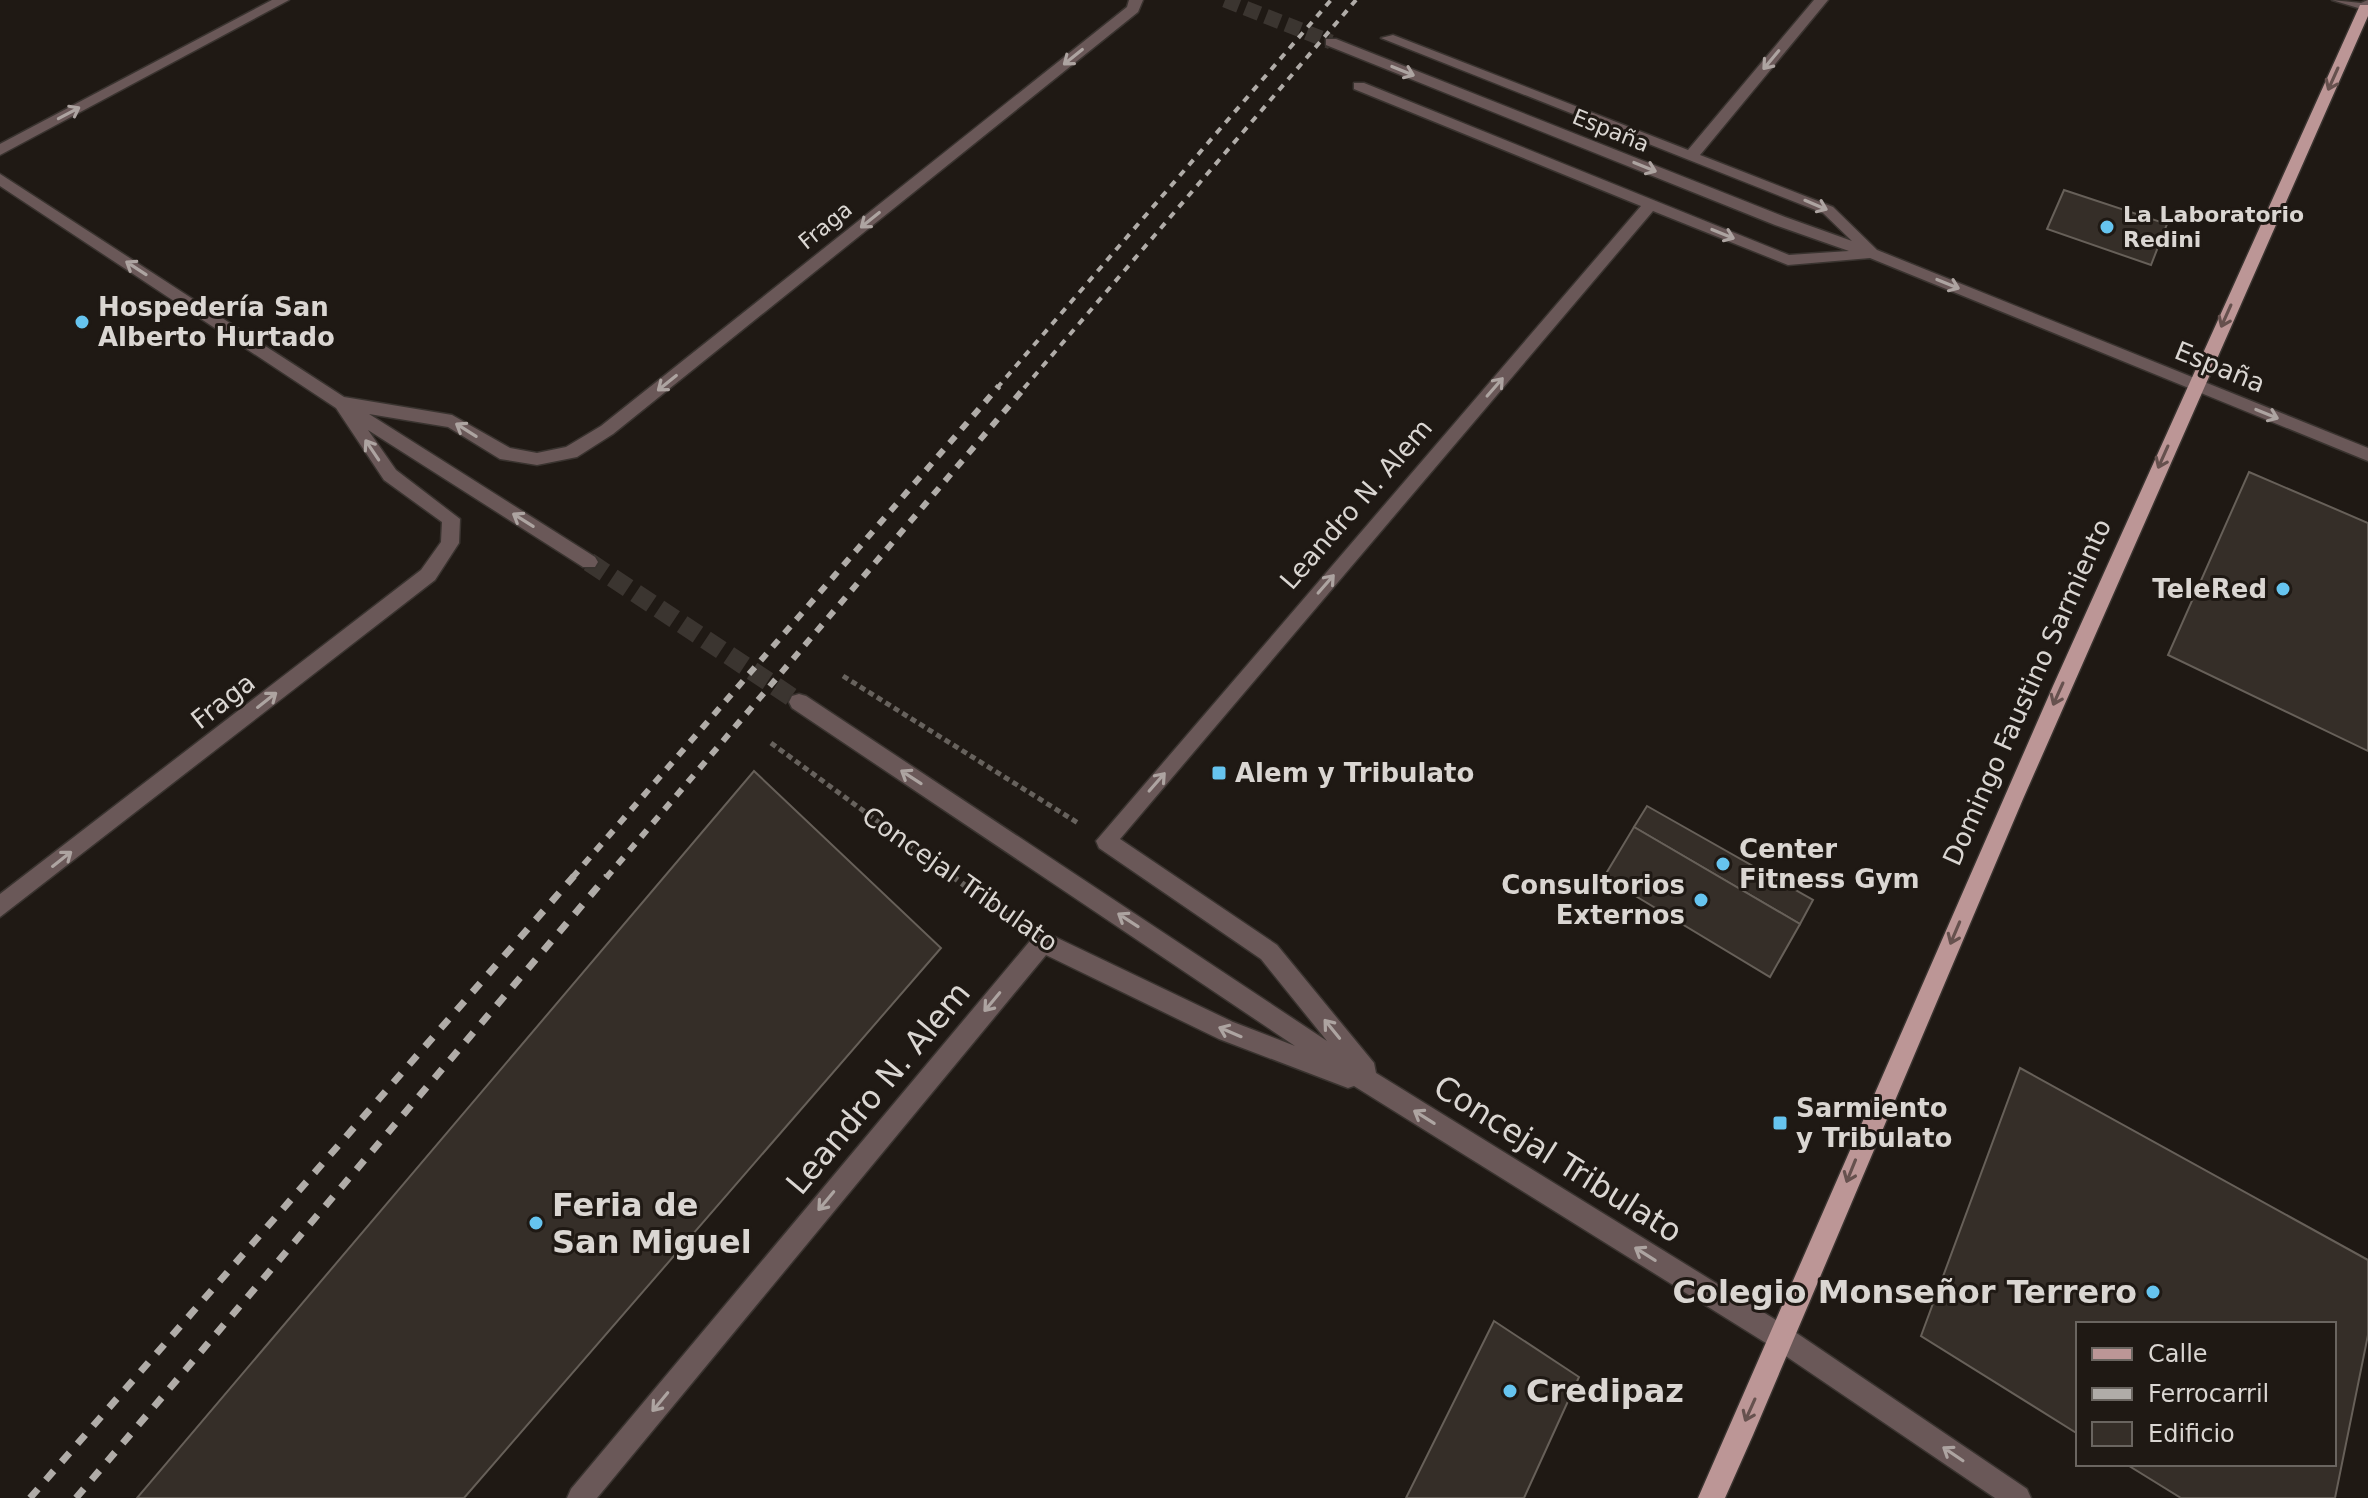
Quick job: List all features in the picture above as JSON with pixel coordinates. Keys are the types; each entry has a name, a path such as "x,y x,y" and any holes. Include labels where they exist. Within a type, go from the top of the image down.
{"main road":[{"name":"Domingo Faustino Sarmiento","path":"1711,1498 1783,1339 1868,1133 2195,385 2367,6"}],"street":[{"path":"0,150 282,0"},
{"path":"1692,155 1821,0"},
{"path":"2339,0 2367,6"},
{"name":"Fraga","path":"341,403 452,421 506,454 537,459 571,452 607,430 1135,4"},
{"name":"España","path":"1388,38 1828,210 1876,255"},
{"name":"España","path":"1331,42 1765,215 1876,255 2368,455"},
{"name":"España","path":"1359,86 1788,260 1876,255"},
{"path":"0,179 589,562"},
{"name":"Leandro N. Alem","path":"1106,841 1650,205"},
{"name":"Fraga","path":"0,907 428,575 450,543 451,519 390,475 341,403"},
{"name":"Concejal Tribulato","path":"799,702 1381,1090 1783,1339 2018,1498"},
{"name":"Concejal Tribulato","path":"1106,841 1269,952 1381,1090"},
{"name":"Leandro N. Alem","path":"580,1498 1043,942"},
{"name":"Concejal Tribulato","path":"1043,942 1227,1031 1381,1090"}],"path":[{"path":"843,676 1106,841"},
{"name":"Concejal Tribulato","path":"771,743 1043,942"}],"building":[{"name":"La Laboratorio Redini","path":"2064,190 2167,224 2151,265 2047,229"},
{"name":"TeleRed","path":"2249,472 2368,523 2368,751 2168,655"},
{"name":"Feria de San Miguel","path":"754,771 941,948 464,1498 137,1498"},
{"name":"Center Fitness Gym","path":"1647,806 1813,900 1800,924 1634,827"},
{"name":"Consultorios Externos","path":"1634,827 1800,924 1770,977 1604,877"},
{"name":"Colegio Monseñor Terrero","path":"2020,1068 2368,1260 2368,1335 2335,1498 2181,1498 2129,1466 2336,1466 2336,1322 2076,1322 2076,1433 1921,1336"},
{"path":"1494,1321 1579,1377 1524,1498 1406,1498"}],"tunnel":[{"path":"1225,0 1331,42"},
{"path":"589,562 799,702"}],"railway":[{"path":"997,388 1331,0"},
{"path":"1024,388 1356,0"},
{"path":"572,878 999,386"},
{"path":"606,878 1026,386"},
{"path":"30,1498 574,876"},
{"path":"76,1498 607,876"}],"place":[{"name":"La Laboratorio Redini","path":"2107,227"},
{"name":"Hospedería San Alberto Hurtado","path":"82,322"},
{"name":"TeleRed","path":"2283,589"},
{"name":"Alem y Tribulato","path":"1219,773"},
{"name":"Center Fitness Gym","path":"1723,864"},
{"name":"Consultorios Externos","path":"1701,900"},
{"name":"Sarmiento y Tribulato","path":"1780,1123"},
{"name":"Feria de San Miguel","path":"536,1223"},
{"name":"Colegio Monseñor Terrero","path":"2153,1292"},
{"name":"Credipaz","path":"1510,1391"}]}
